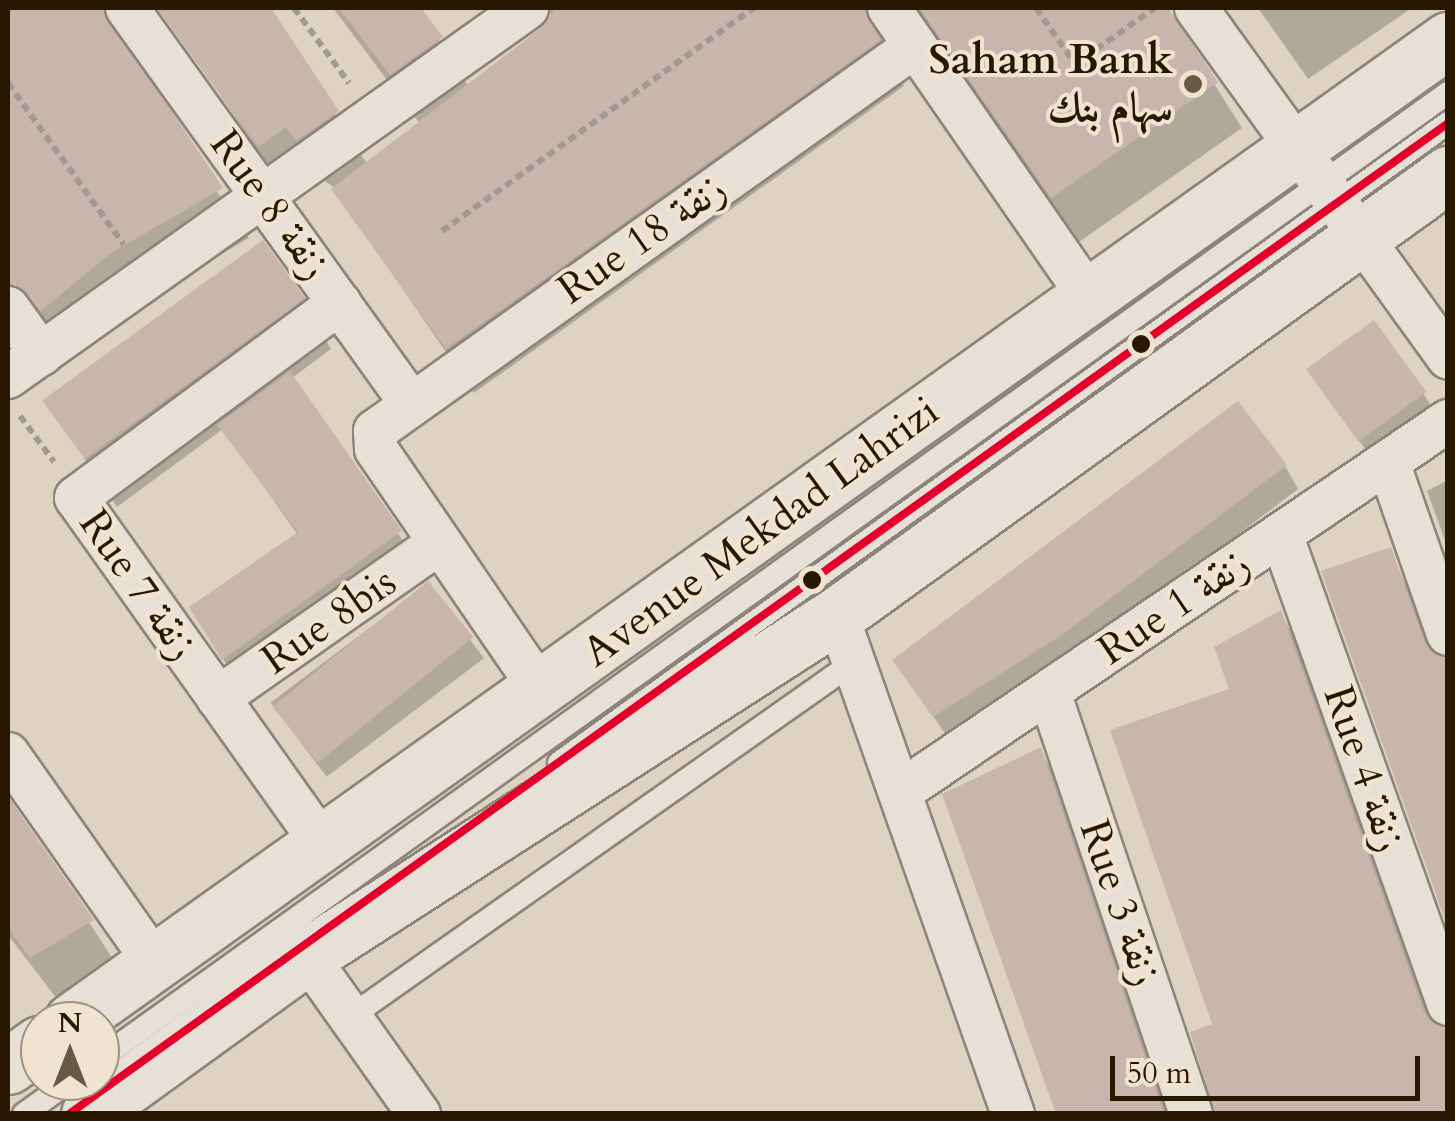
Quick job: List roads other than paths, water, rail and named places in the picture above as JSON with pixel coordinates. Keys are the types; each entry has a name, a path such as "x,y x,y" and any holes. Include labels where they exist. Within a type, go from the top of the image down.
{"main road":[{"name":"Avenue Mekdad Lahrizi","path":"89,1114 307,956 845,639 1329,191 1448,40"},
{"name":"Avenue Mekdad Lahrizi","path":"101,1001 1089,297 1329,191 1448,174"}],"street":[{"name":"Rue 8 زنقة","path":"128,8 411,403"},
{"path":"889,8 1089,297"},
{"path":"1196,8 1448,358"},
{"path":"8,308 24,366 374,117 503,14"},
{"name":"Rue 18 زنقة","path":"439,543 373,436 411,403 915,46"},
{"name":"Rue 7 زنقة","path":"323,844 76,493 340,303"},
{"name":"Rue 1 زنقة","path":"900,792 1448,421"},
{"path":"1388,462 1448,634"},
{"name":"Rue 4 زنقة","path":"1281,534 1448,1004"},
{"path":"439,543 540,690"},
{"name":"Rue 8bis","path":"218,698 439,543"},
{"path":"845,639 1012,1114"},
{"name":"Rue 3 زنقة","path":"1049,692 1191,1114"},
{"path":"8,754 155,963"},
{"path":"307,956 419,1114"}],"lane":[{"path":"68,1114 1329,191 1448,93"},
{"path":"120,1045 1329,191 1448,123"},
{"path":"350,1017 845,639"}],"place":[{"name":"Saham Bank سهام بنك","path":"1193,84"}]}
